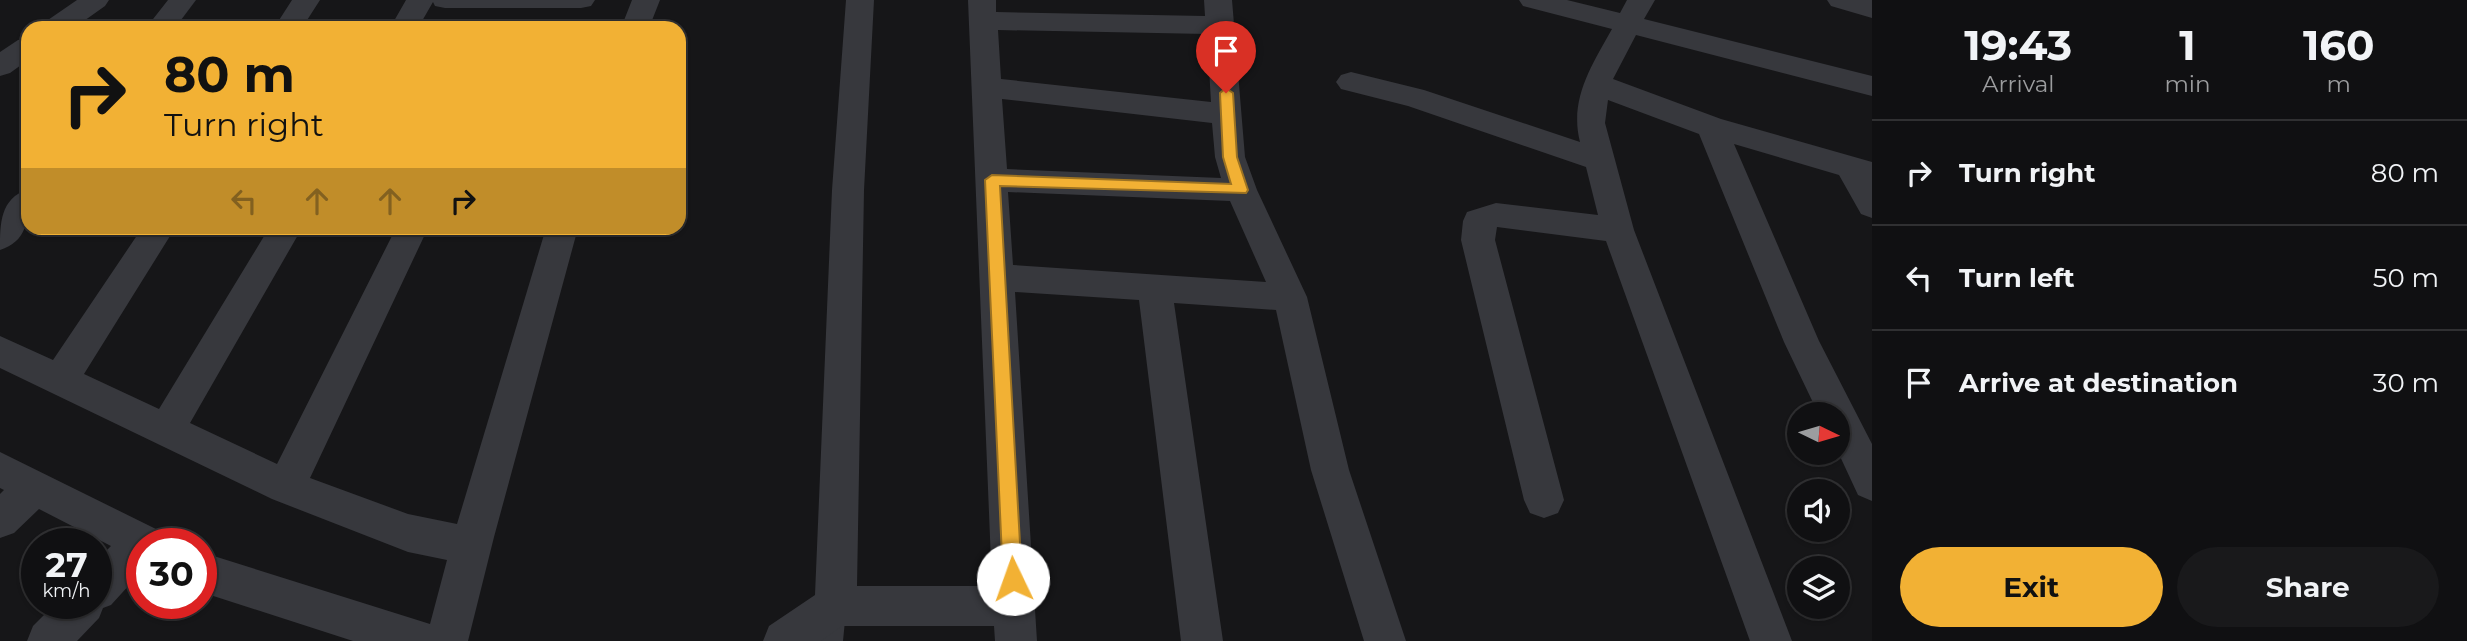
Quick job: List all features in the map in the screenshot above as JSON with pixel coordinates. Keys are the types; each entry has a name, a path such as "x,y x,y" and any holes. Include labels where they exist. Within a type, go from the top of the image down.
{"street":[{"path":"65,21 95,0"},
{"path":"166,21 182,0"},
{"path":"292,21 306,0"},
{"path":"408,21 420,0"},
{"path":"445,0 581,0"},
{"path":"638,21 646,0"},
{"path":"834,624 848,190 860,0"},
{"path":"1534,0 1634,12 1872,86"},
{"path":"1841,0 1872,9"},
{"path":"512,21 522,1"},
{"path":"784,641 834,624 1015,624 983,11 1220,13 1230,157 1241,190 1290,297 1330,470 1385,641"},
{"path":"1634,12 1596,85 1590,123 1618,230 1772,641"},
{"path":"0,66 21,52"},
{"path":"1351,82 1414,97 1600,160"},
{"path":"1596,85 1711,127 1861,170 1872,206"},
{"path":"987,87 1228,114"},
{"path":"1711,127 1802,342 1872,484"},
{"path":"992,180 1241,190"},
{"path":"0,237 21,210"},
{"path":"1544,500 1478,240 1479,221 1496,215 1618,230"},
{"path":"60,380 154,235"},
{"path":"166,430 282,235"},
{"path":"286,487 409,235"},
{"path":"447,641 469,546 560,235"},
{"path":"997,277 1290,297"},
{"path":"1155,288 1202,641"},
{"path":"0,351 286,487 408,533 469,546"},
{"path":"0,469 126,534"},
{"path":"0,520 35,487"},
{"path":"112,574 126,561"},
{"path":"217,577 419,641"},
{"path":"48,641 69,619"}],"route":[{"path":"1013,579 992,180 1241,190 1230,157 1226,93"}]}
